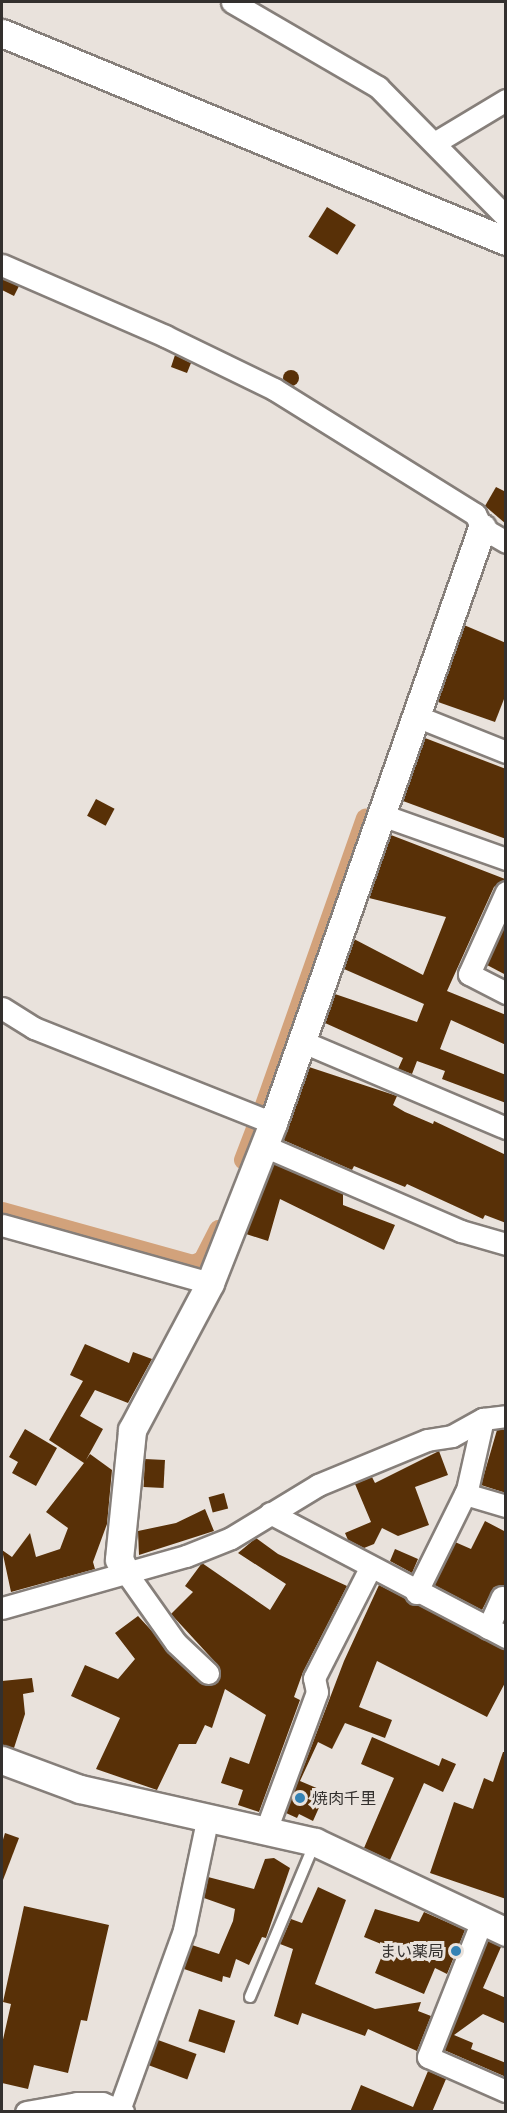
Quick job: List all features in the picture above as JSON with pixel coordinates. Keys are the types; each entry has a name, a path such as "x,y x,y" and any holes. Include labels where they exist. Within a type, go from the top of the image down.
{"street":[{"path":"232,2 378,87 436,142 506,217"},
{"path":"2,33 506,241"},
{"path":"436,142 506,100"},
{"path":"2,265 165,336 274,389 478,521 506,542"},
{"path":"207,1673 176,1643 118,1558 132,1430 210,1283 268,1134 416,716 478,521"},
{"path":"416,716 506,752"},
{"path":"381,815 506,859"},
{"path":"506,892 469,974 506,993"},
{"path":"2,1008 34,1028 268,1134 461,1231 506,1244"},
{"path":"301,1041 506,1128"},
{"path":"2,1225 210,1283"},
{"path":"2,1608 125,1571 186,1556 231,1538 318,1485 427,1440 452,1436 483,1419 506,1416"},
{"path":"416,1593 465,1494 483,1419"},
{"path":"465,1494 506,1506"},
{"path":"270,1513 416,1593 497,1633 502,1597"},
{"path":"266,1830 317,1692 314,1678 370,1568"},
{"path":"2,1760 80,1789 208,1816 315,1842 493,1927 428,2057 506,2091"},
{"path":"26,2112 76,2103 102,2103 121,2111 184,1930 208,1816"}],"lane":[{"path":"250,1997 315,1842"}],"building":[{"path":"327,207 356,225 337,255 308,237"},
{"path":"2,279 19,286 14,296 2,290"},
{"path":"175,355 191,363 187,373 171,367"},
{"path":"288,370 294,370 299,378 297,384 288,386 283,381 283,375"},
{"path":"496,487 506,492 506,524 485,506"},
{"path":"464,625 506,643 506,694 495,722 438,702"},
{"path":"425,738 506,769 506,839 403,801"},
{"path":"96,799 115,809 106,826 87,816"},
{"path":"391,835 505,879 494,887 447,991 506,1015 506,1045 451,1020 440,1049 506,1075 506,1103 442,1079 445,1071 417,1061 412,1074 398,1069 403,1058 325,1023 335,994 417,1022 424,1004 344,969 354,939 423,975 446,917 369,898"},
{"path":"506,924 506,975 487,965"},
{"path":"309,1067 397,1096 393,1105 405,1112 433,1124 434,1121 506,1155 506,1223 485,1215 483,1219 407,1184 405,1187 354,1166 352,1170 283,1140"},
{"path":"274,1164 343,1194 343,1205 395,1225 384,1250 280,1199 268,1241 246,1234"},
{"path":"85,1344 129,1363 133,1352 152,1359 128,1403 95,1390 80,1416 103,1429 86,1460 90,1454 112,1470 107,1524 93,1562 95,1569 11,1592 2,1550 12,1557 30,1533 36,1557 60,1549 68,1528 46,1512 84,1463 49,1440 83,1381 70,1375"},
{"path":"25,1429 57,1448 36,1486 12,1473 18,1462 9,1457"},
{"path":"506,1429 506,1493 481,1485 497,1430"},
{"path":"439,1451 448,1475 415,1487 429,1525 398,1536 382,1528 374,1544 364,1548 348,1540 345,1533 371,1522 355,1484 372,1477 375,1483"},
{"path":"145,1459 165,1460 164,1488 144,1487"},
{"path":"224,1493 228,1508 213,1513 209,1497"},
{"path":"205,1509 214,1531 139,1555 138,1531 176,1523"},
{"path":"485,1521 506,1532 506,1585 494,1587 482,1610 434,1585 455,1542 471,1549"},
{"path":"256,1538 278,1554 347,1586 303,1672 294,1697 300,1700 259,1812 238,1805 243,1790 221,1783 230,1757 249,1764 266,1715 225,1689 212,1728 205,1725 196,1744 179,1744 157,1790 96,1769 120,1718 71,1696 85,1665 118,1679 135,1659 115,1633 138,1616 199,1682 217,1682 217,1664 171,1614 193,1592 185,1586 202,1563 270,1610 286,1584 238,1553"},
{"path":"395,1549 418,1559 412,1573 390,1561"},
{"path":"379,1585 506,1650 506,1681 487,1717 377,1661 359,1707 392,1720 385,1738 345,1723 332,1749 318,1742 300,1781 326,1792 313,1821 299,1814 297,1818 286,1813 344,1661"},
{"path":"32,1678 34,1692 23,1694 25,1714 14,1748 2,1745 2,1681"},
{"path":"372,1737 439,1766 442,1758 456,1764 443,1792 424,1783 390,1860 364,1848 394,1778 361,1764"},
{"path":"503,1752 506,1752 506,1899 430,1873 454,1802 473,1809 484,1778 493,1782"},
{"path":"5,1833 19,1838 3,1880 2,1843"},
{"path":"274,1858 290,1868 266,1938 262,1937 249,1965 236,1959 230,1978 223,1976 222,1982 184,1969 192,1945 219,1954 233,1921 235,1909 204,1898 208,1877 254,1889 265,1859"},
{"path":"318,1887 346,1900 315,1984 375,2009 421,2002 418,2011 431,2016 417,2051 368,2029 365,2036 302,2013 298,2025 274,2016 293,1949 280,1944 291,1919 302,1923"},
{"path":"24,1906 109,1925 87,2021 81,2020 68,2073 34,2065 28,2089 2,2083 2,2044 11,2004 3,2002"},
{"path":"375,1909 419,1922 424,1912 465,1930 447,1974 435,1968 424,1994 375,1973 386,1946 364,1937"},
{"path":"488,1941 501,1947 483,1988 506,1998 506,2024 483,2014 454,2035 473,2043 471,2049 506,2063 506,2077 444,2050"},
{"path":"199,2009 235,2021 225,2053 188,2041"},
{"path":"158,2040 197,2054 187,2079 149,2065"},
{"path":"428,2071 446,2079 432,2112 350,2112 361,2085 413,2107"}],"waterway":[{"path":"264,1108 366,818"},
{"path":"244,1160 257,1126"},
{"path":"2,1212 193,1265 203,1261 219,1230"}],"place":[{"name":"焼肉千里","path":"300,1798"},
{"name":"まい薬局","path":"456,1951"}]}
